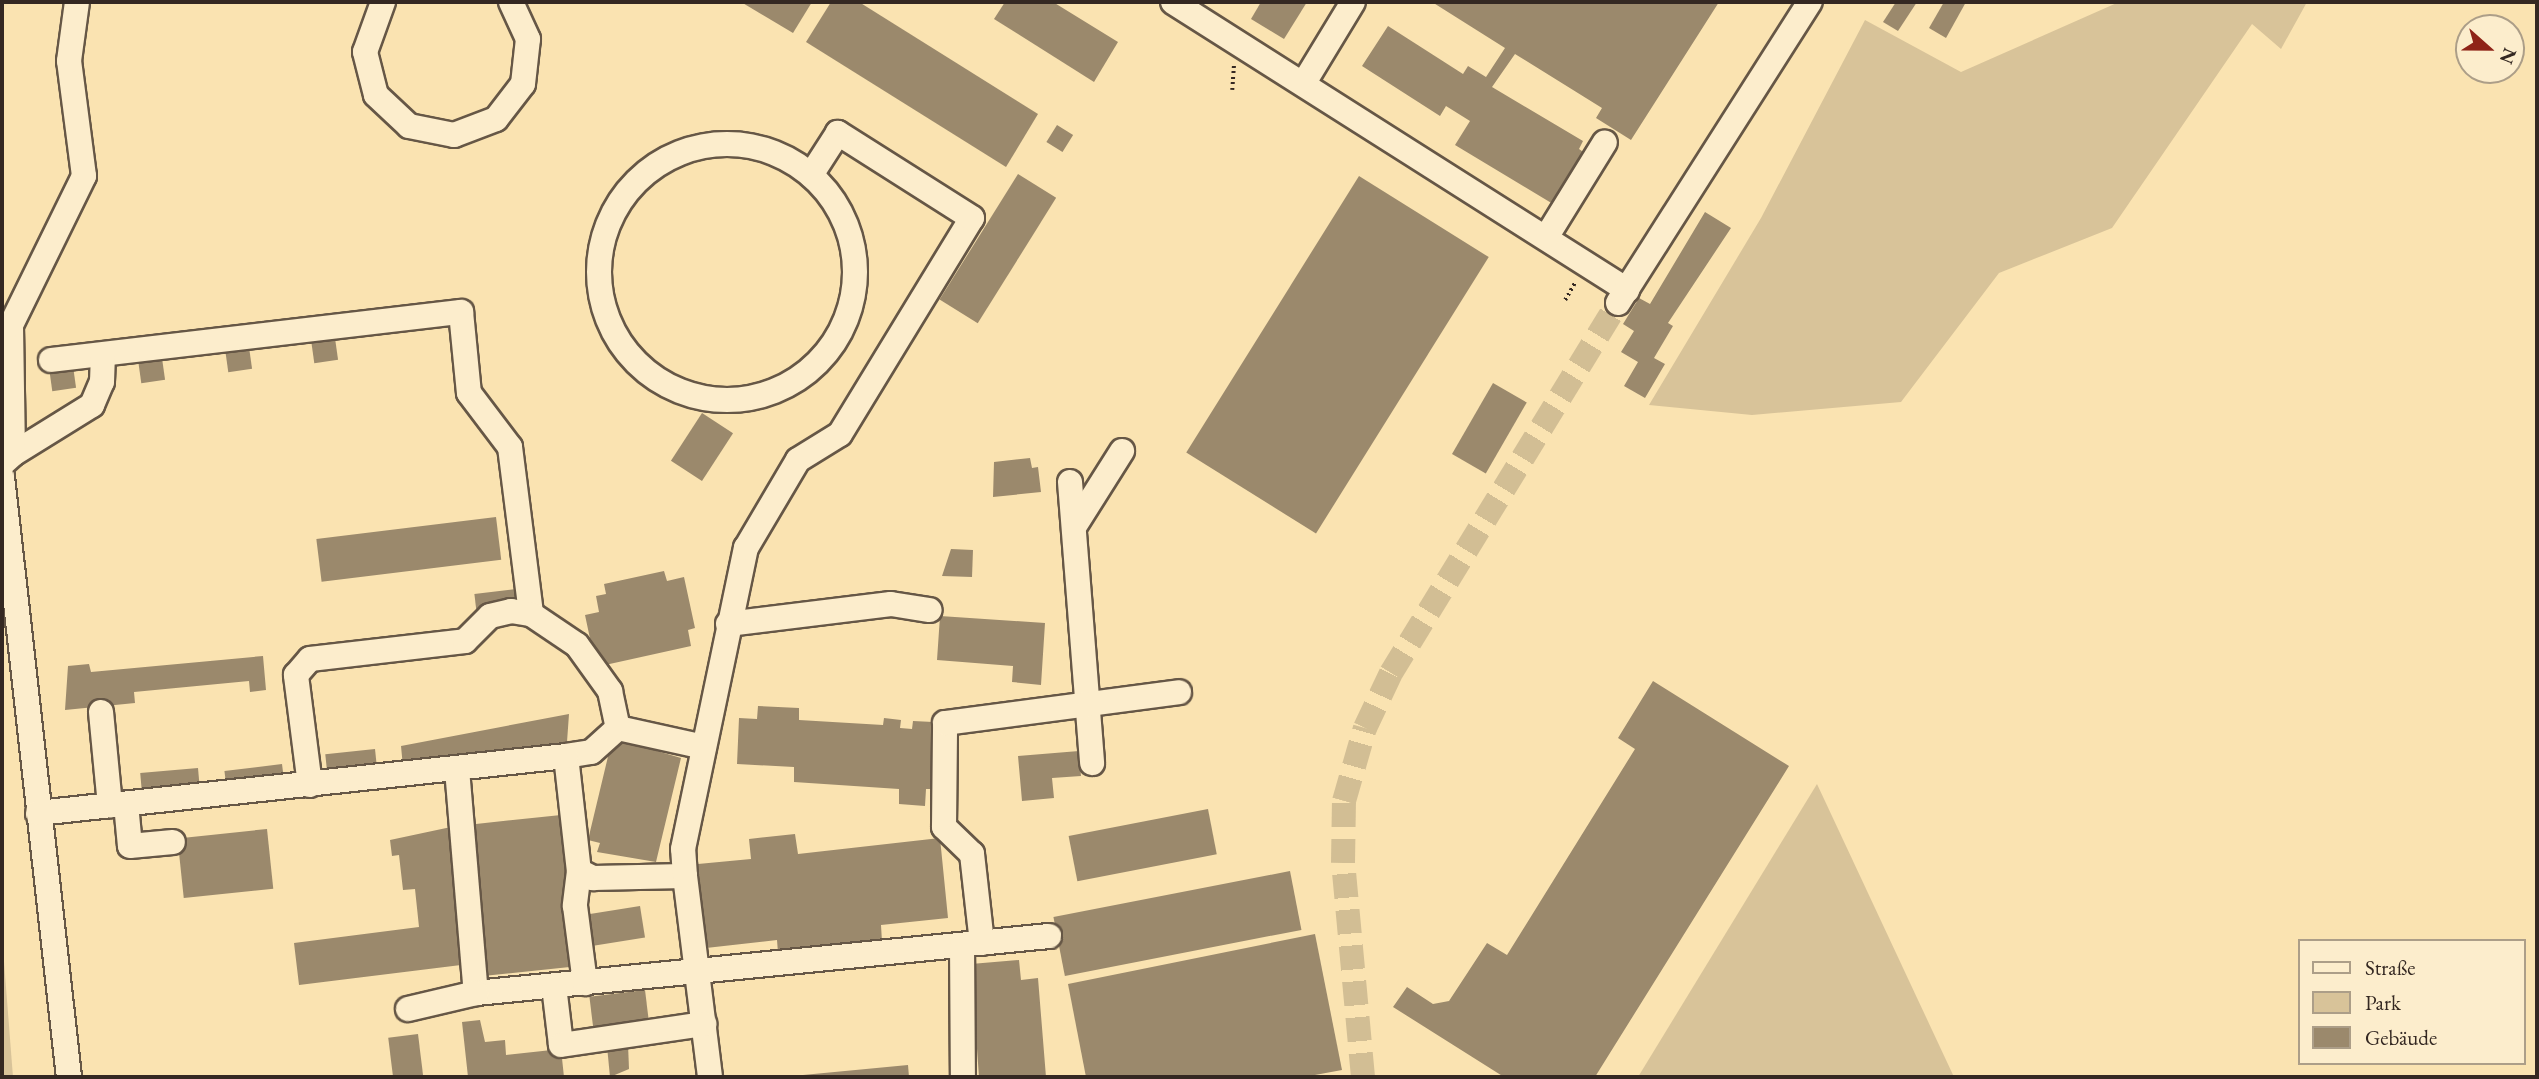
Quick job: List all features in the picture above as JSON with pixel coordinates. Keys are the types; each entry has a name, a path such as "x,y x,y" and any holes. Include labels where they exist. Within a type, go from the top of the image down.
{"lane":[{"path":"7,459 11,325 84,176 68,61 77,2"},
{"path":"383,2 365,52 376,95 409,126 454,135 496,119 523,84 528,39 512,2"},
{"path":"1173,2 1304,81 1547,236 1622,296 1810,2"},
{"path":"1304,81 1353,2"},
{"path":"710,1077 683,849 746,548 798,460 840,435 972,218 838,133 811,175"},
{"path":"1547,236 1605,142"},
{"path":"723,144 779,155 811,175 840,213 854,258 848,315 817,364 786,386 731,401 693,396 643,369 618,340 599,286 606,229 630,188 668,159 723,144"},
{"path":"51,360 461,313 468,393 510,447 531,614"},
{"path":"7,459 92,405 102,382 103,355"},
{"path":"1074,527 1122,452"},
{"path":"2,477 6,578 38,813 69,1077"},
{"path":"1070,482 1092,763"},
{"path":"728,624 891,604 930,610"},
{"path":"310,785 296,675 310,659 465,641 490,616 531,614 577,645 610,691 618,728"},
{"path":"963,1077 972,944 972,854 944,827 945,723 1179,692"},
{"path":"101,712 118,805 130,846 173,842"},
{"path":"618,728 704,747"},
{"path":"38,813 566,757 591,751 618,728"},
{"path":"566,757 579,871 575,906 585,983"},
{"path":"457,769 476,993"},
{"path":"579,871 593,878 685,876"},
{"path":"408,1009 476,993 1049,936"},
{"path":"554,986 561,1045 704,1024"}],"green space":[{"path":"2119,2 2307,2 2281,49 2252,24 2112,228 1999,273 1901,402 1752,415 1649,405 1761,218 1865,20 1961,72"},
{"path":"1817,784 1954,1077 1638,1077"},
{"path":"2,936 13,1077 2,1077"}],"building":[{"path":"741,2 812,2 793,33"},
{"path":"831,2 859,2 1038,114 1006,167 806,42"},
{"path":"1005,2 1053,2 1118,42 1094,82 994,19"},
{"path":"1261,2 1307,2 1284,39 1251,19"},
{"path":"1432,2 1719,2 1631,140 1596,118 1602,108 1515,54 1492,87 1583,141 1579,149 1589,156 1558,207 1455,145 1470,121 1446,106 1440,116 1362,66 1388,26 1463,74 1468,66 1486,77 1505,48"},
{"path":"1896,2 1917,2 1898,31 1883,22"},
{"path":"1944,2 1966,2 1946,38 1929,28"},
{"path":"1057,125 1073,135 1063,152 1046,142"},
{"path":"1018,174 1056,198 978,323 940,300"},
{"path":"1359,176 1489,257 1316,534 1186,452"},
{"path":"1705,212 1731,228 1668,323 1673,326 1654,358 1665,364 1645,398 1624,386 1638,362 1621,352 1634,331 1623,324 1639,298 1650,304"},
{"path":"335,338 338,360 314,363 311,341"},
{"path":"249,347 252,369 228,372 225,350"},
{"path":"162,358 165,380 141,383 138,361"},
{"path":"73,366 76,388 52,391 49,369"},
{"path":"1493,383 1527,402 1486,474 1452,454"},
{"path":"702,413 733,433 702,481 671,461"},
{"path":"1030,458 1032,468 1038,467 1041,492 993,497 994,462"},
{"path":"496,517 501,560 322,582 316,539"},
{"path":"951,549 973,550 972,577 942,576"},
{"path":"664,571 667,581 684,577 695,628 688,630 691,646 596,667 585,615 599,612 596,596 606,594 604,584"},
{"path":"524,588 526,605 476,611 474,594"},
{"path":"940,616 1045,623 1041,685 1012,682 1013,666 937,660"},
{"path":"263,656 266,690 250,692 249,681 134,692 135,703 65,710 68,666 89,664 91,672"},
{"path":"1653,681 1789,766 1595,1077 1504,1077 1393,1007 1407,987 1433,1004 1449,1001 1487,943 1507,955 1635,749 1618,738"},
{"path":"758,706 799,708 799,720 883,725 884,718 901,720 900,728 912,729 913,721 933,722 932,789 926,789 925,806 899,804 899,789 794,782 794,767 737,764 739,718 757,719"},
{"path":"569,714 567,742 558,743 559,751 403,767 401,746"},
{"path":"623,741 681,758 656,862 597,852 600,843 588,840 611,744"},
{"path":"375,749 377,769 327,774 325,754"},
{"path":"1079,751 1081,776 1052,778 1054,798 1022,801 1018,756"},
{"path":"282,764 284,781 227,788 224,771"},
{"path":"198,768 200,791 142,796 140,773"},
{"path":"1208,809 1217,854 1077,881 1069,836"},
{"path":"561,815 577,966 480,976 465,825"},
{"path":"451,827 461,965 299,985 294,943 419,927 415,889 403,890 399,855 392,856 390,840"},
{"path":"267,829 273,889 184,898 177,838"},
{"path":"795,834 798,854 940,838 948,918 881,925 882,942 778,953 777,940 706,948 698,864 751,859 749,839"},
{"path":"1290,871 1301,930 1065,976 1053,917"},
{"path":"640,906 645,938 589,947 584,915"},
{"path":"1315,934 1342,1070 1304,1077 1086,1077 1068,984"},
{"path":"1019,960 1021,980 1038,978 1046,1077 979,1077 971,964"},
{"path":"645,990 649,1025 594,1032 589,997"},
{"path":"480,1020 485,1042 505,1040 506,1055 561,1049 564,1077 468,1077 462,1022"},
{"path":"418,1034 423,1077 393,1077 388,1038"},
{"path":"628,1044 629,1069 610,1077 607,1046"},
{"path":"908,1065 909,1077 803,1077 803,1075"}],"tunnel":[{"path":"1363,1077 1343,863 1344,801 1365,728 1391,673 1618,303"}]}
